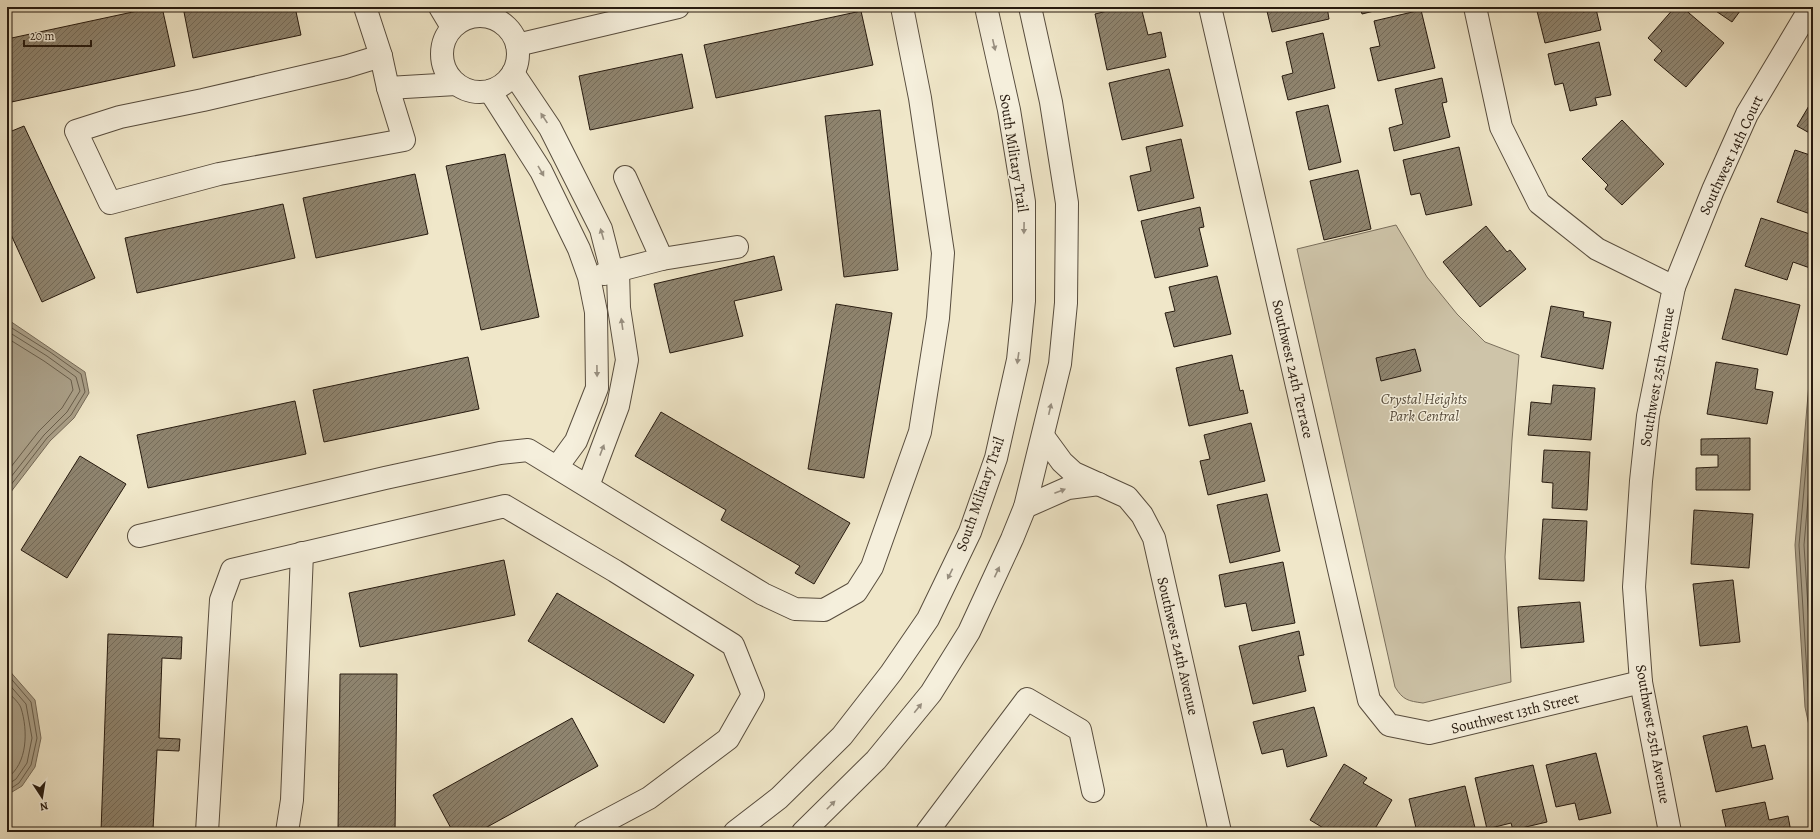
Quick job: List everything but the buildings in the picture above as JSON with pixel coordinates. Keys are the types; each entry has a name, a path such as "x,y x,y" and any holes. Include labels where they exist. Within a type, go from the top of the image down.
{"street":[{"path":"365,7 381,56 388,88 404,140 219,174 110,203 76,131 120,116 203,100 345,67 381,56"},
{"path":"440,7 452,27"},
{"path":"517,45 678,7"},
{"path":"139,536 500,453 528,450 763,594 795,609 824,610 856,592 872,566 920,432 938,318 943,253 920,98 902,7"},
{"name":"South Military Trail","path":"736,832 779,798 842,736 895,667 928,619 970,532 996,458 1018,360 1024,300 1024,202 1009,110 986,7"},
{"path":"803,832 876,760 931,693 969,632 1012,539 1025,507 1061,357 1066,304 1067,203 1051,102 1030,7"},
{"name":"Southwest 24th Terrace","path":"1210,7 1368,700 1389,725"},
{"name":"Southwest 25th Avenue","path":"1475,7 1501,127 1539,203 1597,249 1674,287 1648,416 1641,481 1634,587 1641,682 1670,832"},
{"name":"Southwest 14th Court","path":"1674,287 1713,190 1747,114 1811,7"},
{"path":"471,12 496,19 505,25 513,34 517,45 518,54 514,73 501,86 490,91 467,91 456,84 447,75 442,63 441,50 445,38 452,27 471,12"},
{"path":"514,73 550,128 597,222 615,271 627,360 618,406 588,486"},
{"path":"388,88 456,84"},
{"path":"490,91 541,171 579,249 589,277 596,312 597,388 576,441 556,467"},
{"path":"625,177 662,259"},
{"path":"589,277 662,259 736,247"},
{"name":"Southwest 24th Avenue","path":"1043,436 1062,462 1074,473 1127,497 1142,515 1154,538 1220,832"},
{"path":"1025,507 1068,488 1099,484"},
{"path":"208,832 221,600 232,570 505,506 615,571 733,645 753,694 728,739 648,798 585,832"},
{"path":"287,832 292,800 302,554"},
{"name":"Southwest 13th Street","path":"1389,725 1429,733 1641,682"},
{"path":"927,832 1027,699 1080,730 1094,791"}],"green space":[{"name":"Crystal Heights Park Central","path":"1396,225 1427,277 1457,314 1485,342 1519,355 1505,557 1511,682 1423,703 1406,699 1395,687 1297,249"}],"water":[{"path":"7,319 85,372 89,393 74,418 50,441 7,497"},
{"path":"1813,365 1813,744 1805,707 1795,545 1810,372"},
{"path":"7,668 35,700 41,738 35,767 22,786 7,795"}]}
